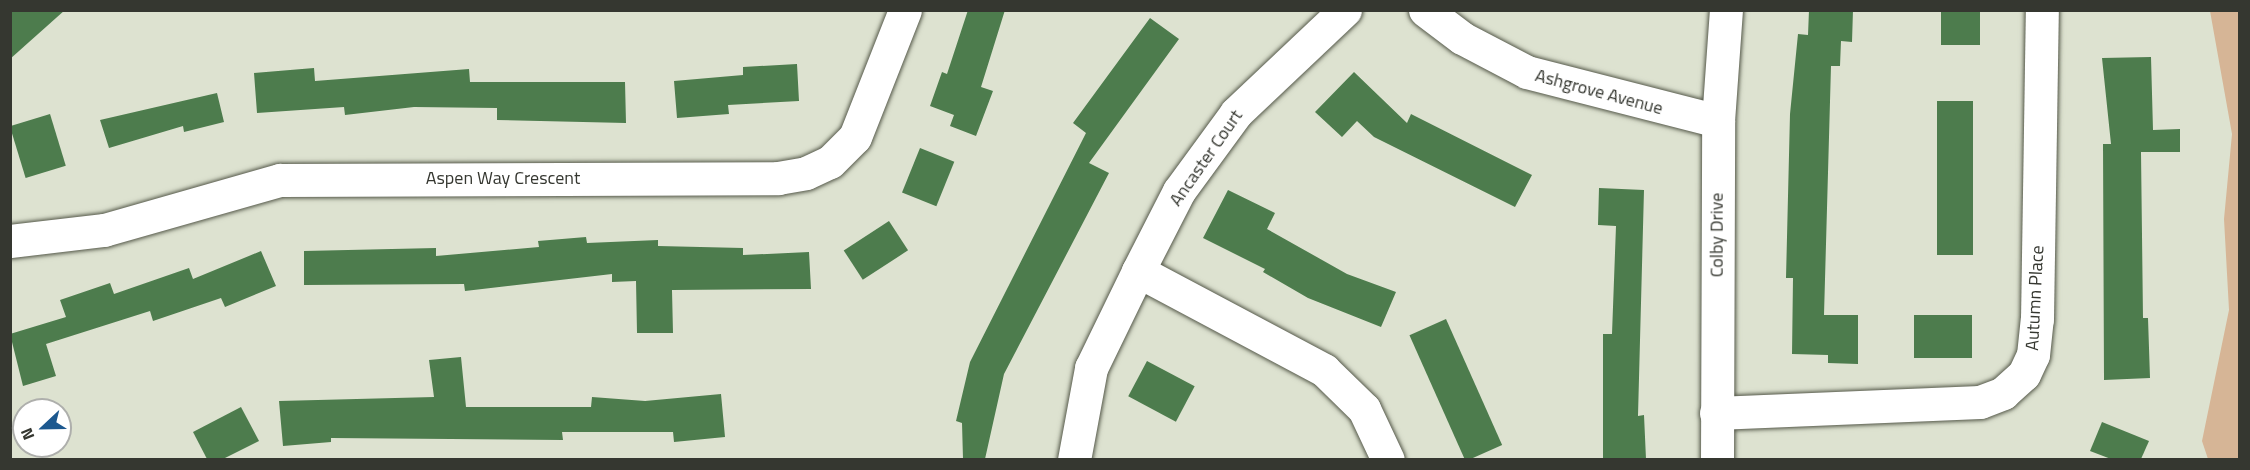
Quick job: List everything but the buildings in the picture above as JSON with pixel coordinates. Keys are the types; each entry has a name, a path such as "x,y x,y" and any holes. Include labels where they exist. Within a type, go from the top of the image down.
{"street":[{"name":"Aspen Way Crescent","path":"10,241 104,230 280,180 778,178 806,173 830,162 855,137 905,10"},
{"name":"Ancaster Court","path":"1074,459 1091,368 1179,191 1236,113 1345,10"},
{"name":"Ashgrove Avenue","path":"1425,10 1462,38 1527,72 1718,121"},
{"name":"Colby Drive","path":"1717,459 1718,121 1726,10"},
{"name":"Autumn Place","path":"1716,413 1980,402 2003,393 2024,374 2033,355 2037,319 2042,10"},
{"path":"1138,271 1324,370 1364,409 1389,459"}],"shaded area":[{"path":"2210,11 2239,11 2239,459 2208,459 2202,441 2229,310 2224,219 2232,134"}]}
